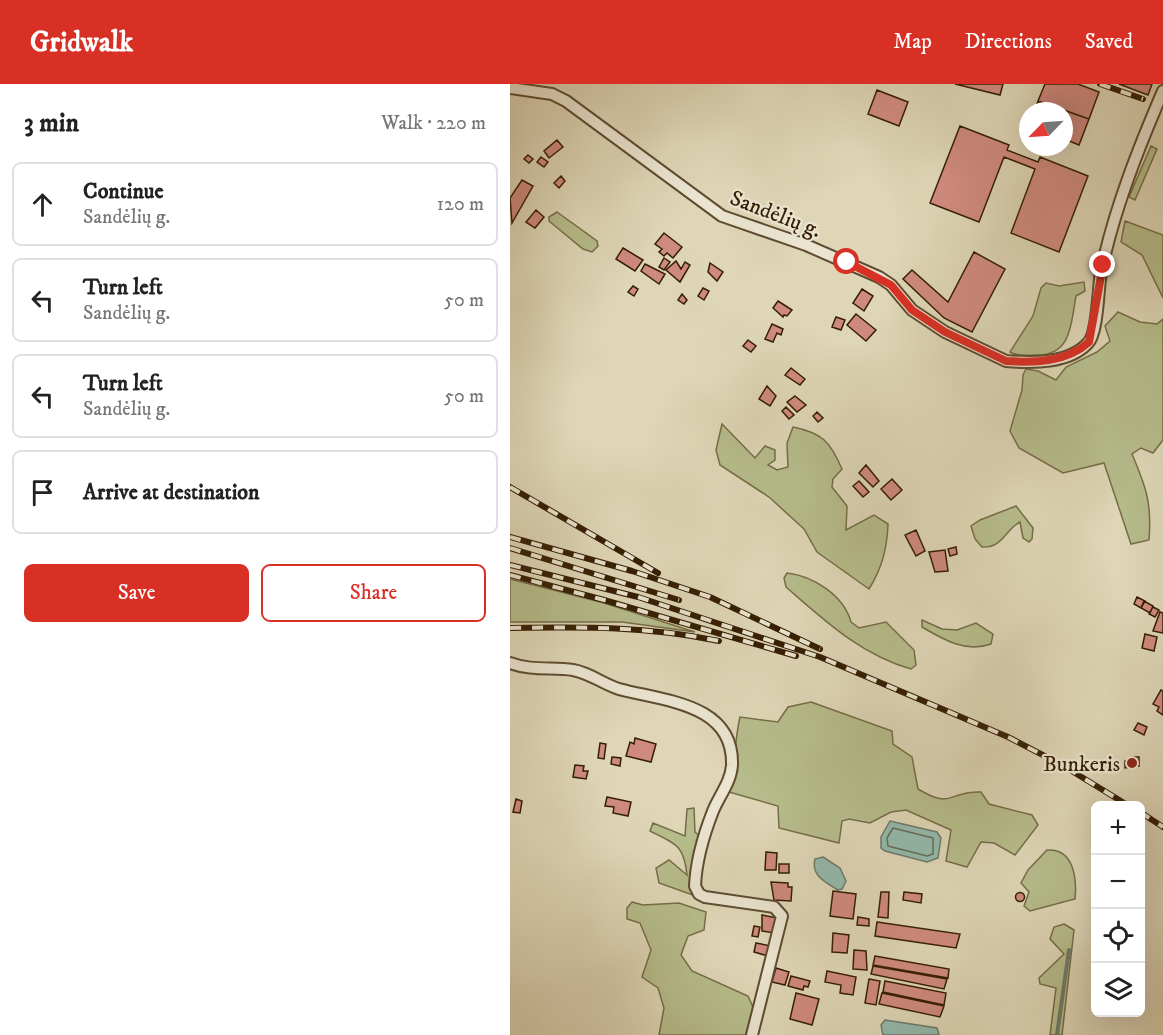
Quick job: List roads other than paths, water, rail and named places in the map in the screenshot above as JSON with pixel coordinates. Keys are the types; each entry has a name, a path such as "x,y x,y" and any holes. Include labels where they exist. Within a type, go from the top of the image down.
{"street":[{"name":"Sandėlių g.","path":"510,88 531,89 566,101 722,216 806,245 879,277 891,285 912,310 945,332 1006,361 1016,362 1063,357 1080,351 1092,338 1104,258 1128,176 1163,91"},
{"path":"510,663 529,668 573,670 610,686 680,703 701,712 720,727 727,738 732,766 729,780 713,811 705,836 695,886 699,894 774,907 781,914 772,961 752,1035"}],"water":[{"path":"890,821 937,832 941,838 938,858 927,862 881,848 881,837"},
{"path":"823,857 840,868 846,881 842,889 838,890 817,874 815,859"},
{"path":"885,1020 937,1028 939,1035 883,1035 881,1025"}],"waterway":[{"path":"1057,1035 1069,950"}],"railway":[{"path":"1100,84 1143,99"},
{"path":"510,487 658,573"},
{"path":"510,537 632,571 710,597 820,649"},
{"path":"510,548 679,600"},
{"path":"510,565 638,597 820,657 1008,737 1062,765 1121,801"},
{"path":"510,575 796,656"},
{"path":"510,628 640,630 719,641"},
{"path":"1145,815 1163,827"}],"place":[{"name":"Bunkeris","path":"1132,763"}]}
